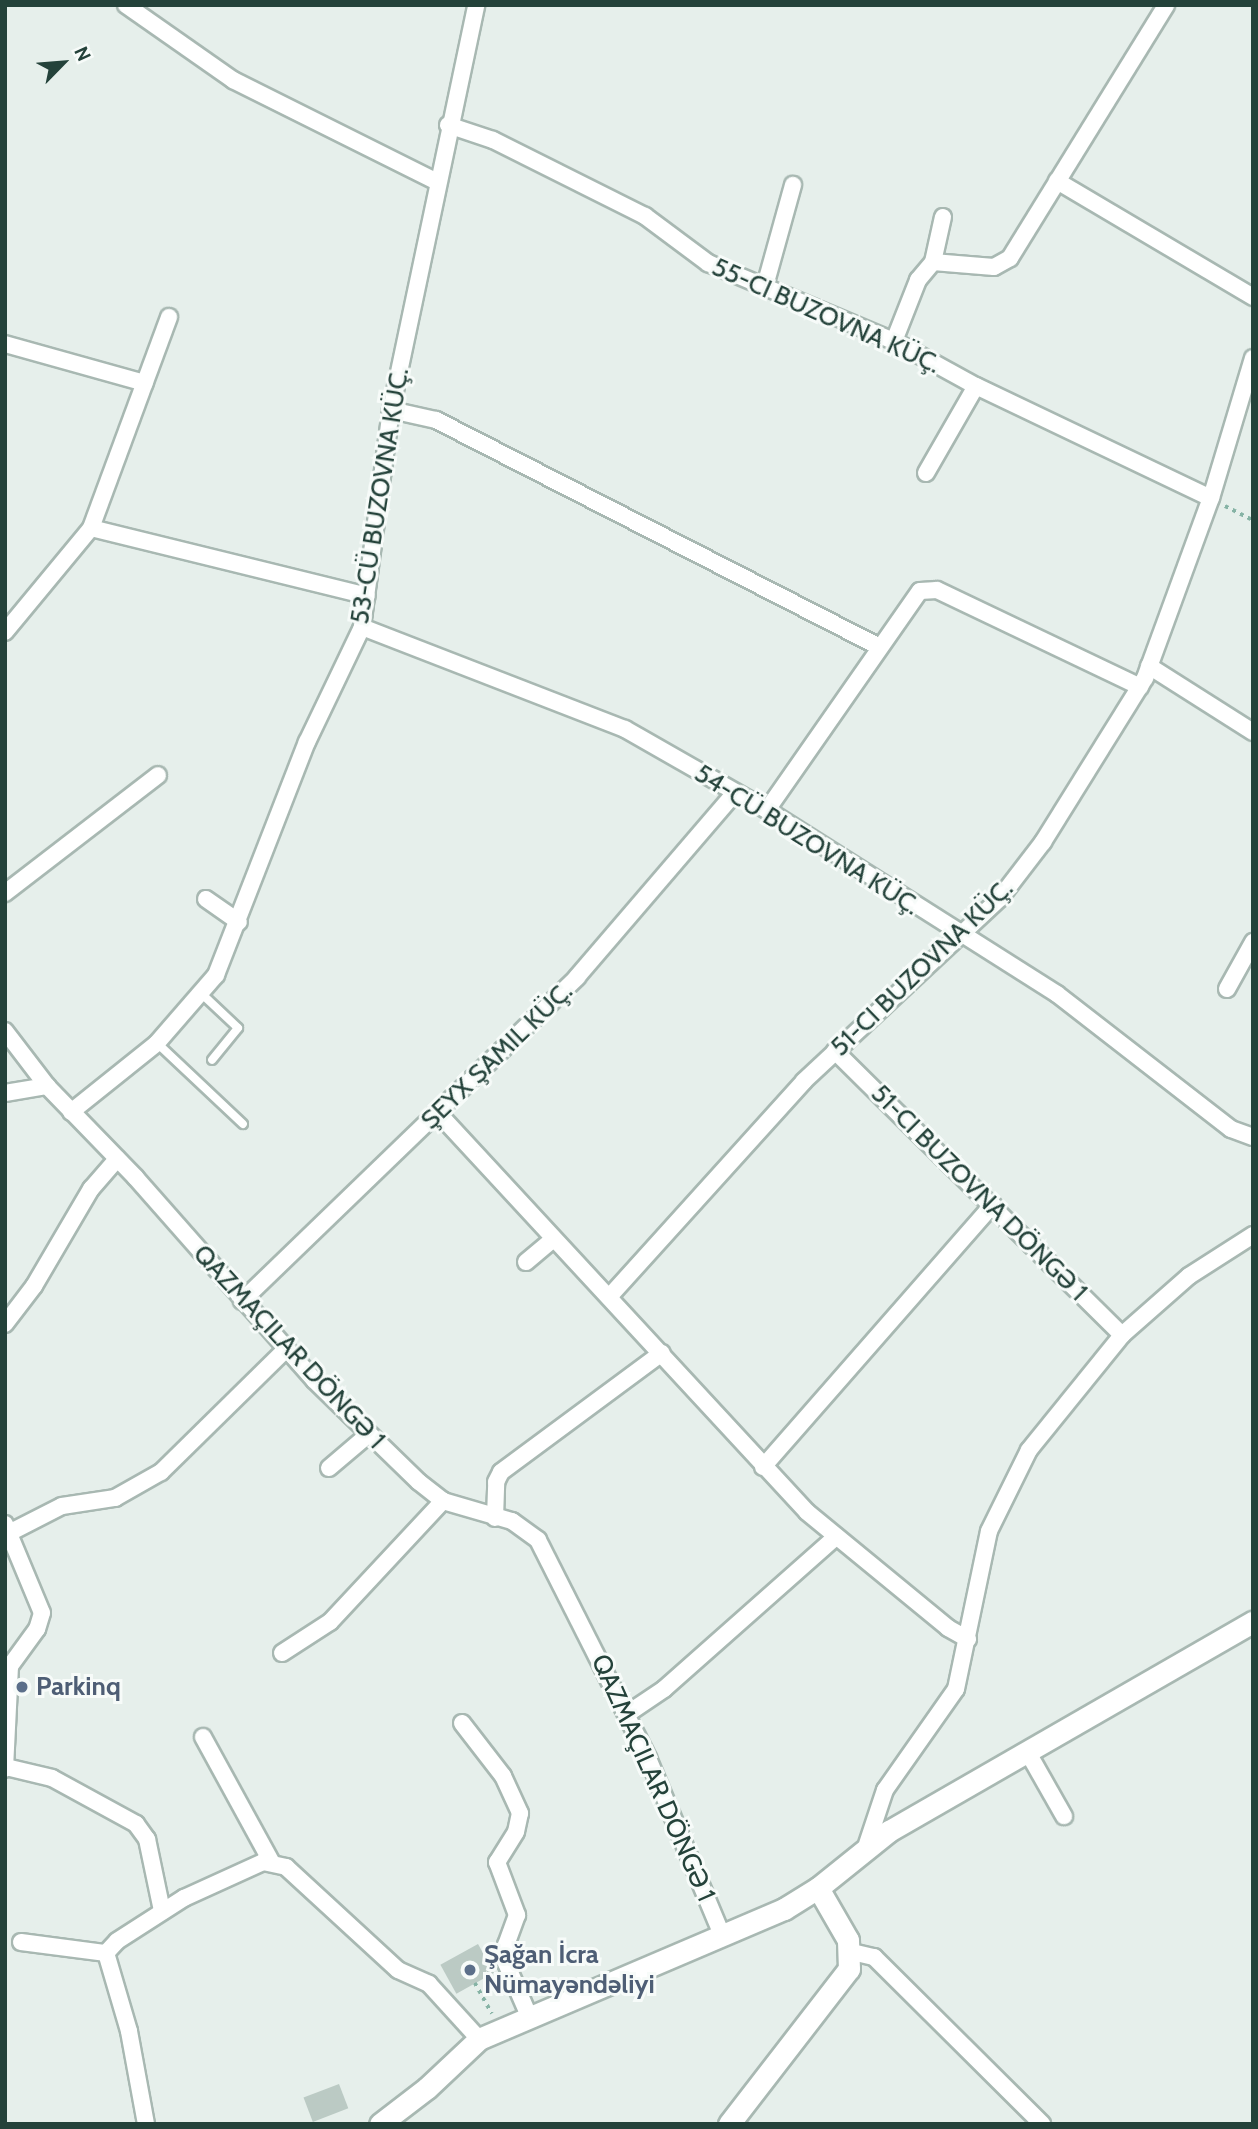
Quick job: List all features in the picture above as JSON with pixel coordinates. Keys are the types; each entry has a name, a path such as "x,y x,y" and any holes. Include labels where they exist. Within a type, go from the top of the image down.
{"street":[{"path":"126,5 233,80 436,181"},
{"name":"53-CÜ BUZOVNA KÜÇ.","path":"71,1112 157,1043 203,995 239,922 307,742 362,627 391,410 436,181 476,5"},
{"path":"933,262 1003,265 1166,5"},
{"name":"55-CI BUZOVNA KÜÇ.","path":"448,125 493,140 645,216 696,257 894,341 976,386 1211,498"},
{"path":"1057,181 1253,297"},
{"path":"765,286 793,185"},
{"path":"894,341 918,280 933,262 943,217"},
{"path":"5,632 91,528 169,317"},
{"path":"5,344 145,383"},
{"name":"51-CI BUZOVNA KÜÇ.","path":"609,1297 835,1051 960,935 1025,868 1140,687 1211,498 1253,358"},
{"path":"926,474 976,386"},
{"path":"391,410 436,420 880,647"},
{"path":"91,528 368,596"},
{"path":"766,810 913,597 929,589 1140,687"},
{"name":"54-CÜ BUZOVNA KÜÇ.","path":"362,627 591,713 766,810 1076,1008 1231,1129 1253,1137"},
{"path":"1149,666 1253,733"},
{"path":"5,893 158,775"},
{"name":"ŞEYX ŞAMIL KÜÇ.","path":"242,1301 439,1114 577,977 734,794"},
{"path":"206,899 239,922"},
{"path":"1227,989 1253,942"},
{"path":"5,1031 47,1086 117,1159 286,1349 369,1434 443,1501 521,1525 538,1541 627,1714 723,1937"},
{"name":"51-CI BUZOVNA DÖNGƏ 1","path":"835,1051 993,1204 1122,1335"},
{"path":"5,1093 47,1086"},
{"path":"439,1114 552,1240 662,1353 693,1394 763,1467 836,1537 948,1628 968,1639"},
{"path":"5,1324 34,1286 91,1189 117,1159"},
{"path":"763,1467 993,1204"},
{"path":"526,1262 552,1240"},
{"path":"867,1844 885,1790 956,1689 989,1531 1014,1476 1049,1421 1122,1335 1189,1276 1250,1243"},
{"path":"162,1911 147,1839 136,1824 52,1778 6,1768 10,1666 37,1629 42,1614 7,1528 62,1506 115,1498 161,1472 286,1349"},
{"path":"495,1518 496,1482 501,1472 662,1353"},
{"path":"329,1468 369,1434"},
{"path":"282,1653 330,1622 443,1501"},
{"path":"627,1714 664,1689 836,1537"},
{"path":"380,2124 427,2088 479,2039 528,2015 723,1937 818,1888 867,1844 1253,1622"},
{"path":"462,1723 503,1776 520,1813 516,1832 497,1862 517,1915 506,1945 506,1963 528,2015"},
{"path":"203,1737 271,1861"},
{"path":"1027,1751 1064,1816"},
{"path":"21,1942 106,1953 162,1911 251,1866 271,1861 286,1867 398,1970 429,1984 479,2039"},
{"path":"729,2124 846,1975 852,1952 818,1888"},
{"path":"852,1952 865,1953 884,1966 1042,2124"},
{"path":"106,1953 129,2031 146,2124"}],"lane":[{"path":"203,995 238,1028 212,1060"},
{"path":"157,1043 243,1124"}],"path":[{"path":"1211,498 1253,520"},
{"path":"475,1983 500,2028"}],"building":[{"path":"478,1944 494,1973 456,1994 440,1965"},
{"path":"339,2084 348,2108 313,2122 304,2098"}],"place":[{"name":"Parkinq","path":"22,1687"},
{"name":"Şağan İcra Nümayəndəliyi","path":"470,1970"}]}
